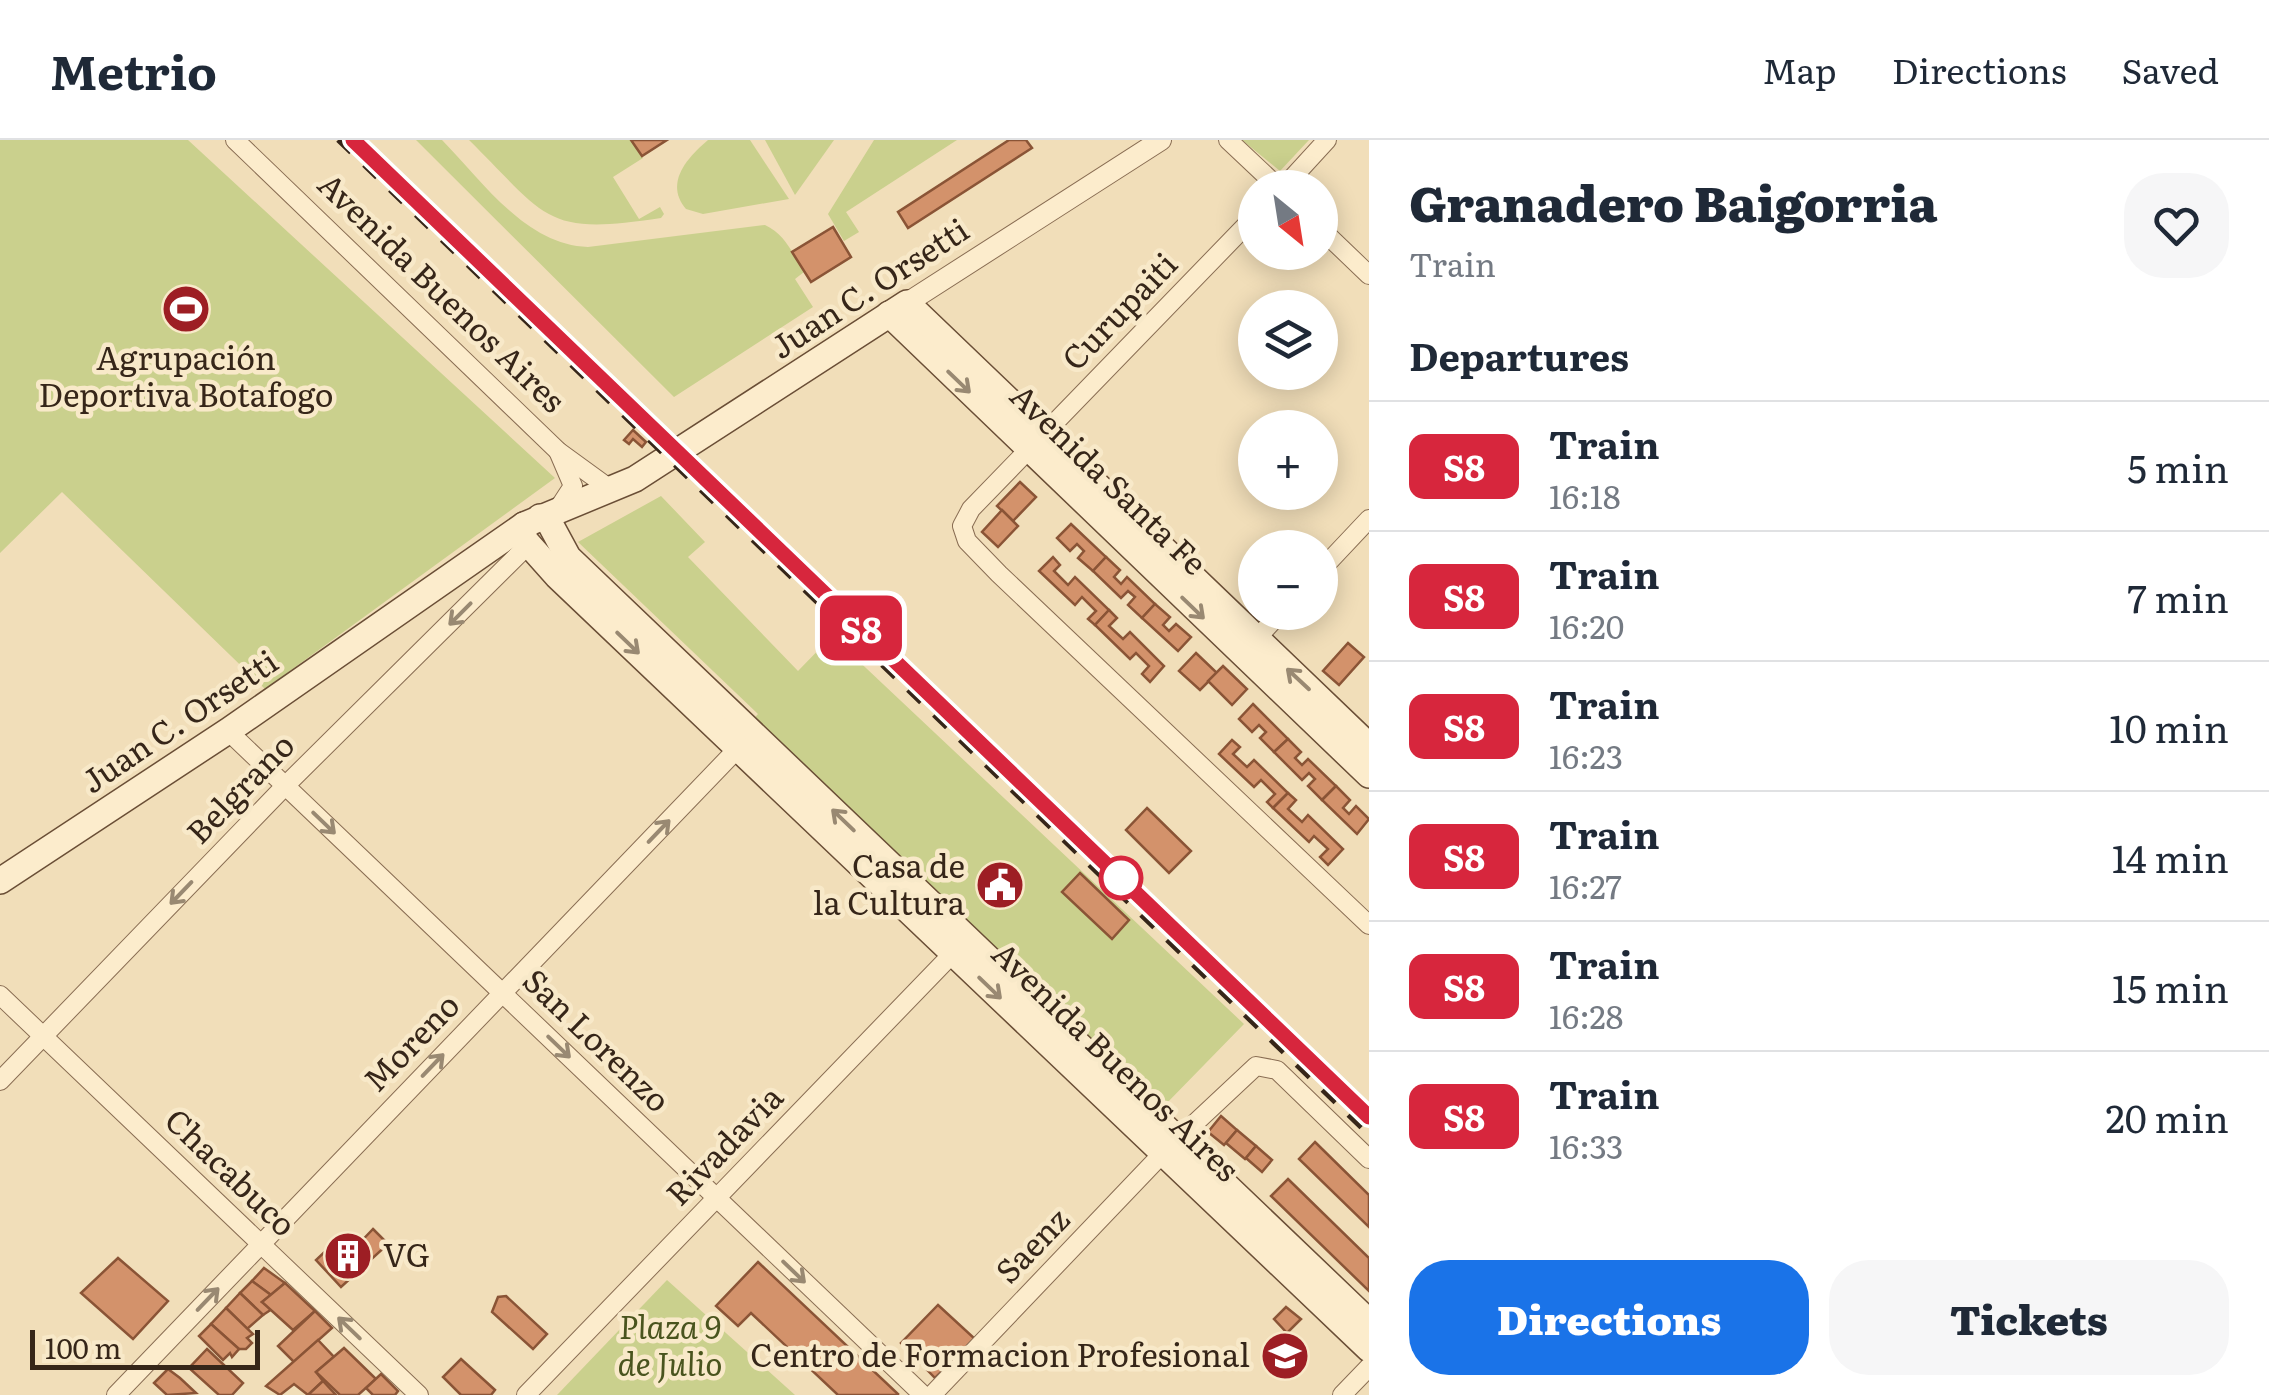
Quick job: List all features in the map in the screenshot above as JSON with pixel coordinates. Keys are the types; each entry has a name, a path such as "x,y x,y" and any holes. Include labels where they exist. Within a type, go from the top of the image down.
{"main road":[{"name":"Avenida Santa Fe","path":"898,309 1249,647 1369,774"},
{"name":"Juan C. Orsetti","path":"0,880 228,731 494,548 614,491 898,309"},
{"name":"Avenida Buenos Aires","path":"541,526 745,741 1171,1147 1369,1349"},
{"name":"Avenida Santa Fe","path":"1249,647 1369,746"},
{"name":"Avenida Buenos Aires","path":"1171,1147 1369,1322"}],"street":[{"name":"Avenida Buenos Aires","path":"235,140 558,451 614,491"},
{"name":"Juan C. Orsetti","path":"898,309 1161,140"},
{"path":"1228,140 1261,170"},
{"path":"1298,170 1327,140"},
{"name":"Curupaiti","path":"1238,234 970,510 962,526 967,541 1369,926"},
{"path":"1338,245 1369,275"},
{"name":"Avenida Buenos Aires","path":"541,526 573,486 558,451"},
{"path":"1338,552 1369,519"},
{"name":"Belgrano","path":"0,1081 541,526"},
{"path":"1249,647 1265,630"},
{"name":"San Lorenzo","path":"228,731 923,1395"},
{"name":"Moreno","path":"116,1395 745,741"},
{"name":"Rivadavia","path":"526,1395 960,946"},
{"name":"Chacabuco","path":"0,995 419,1395"},
{"name":"Saenz","path":"932,1395 1248,1070 1266,1065 1369,1159"},
{"path":"1342,1395 1369,1367"}],"green space":[{"name":"Agrupación Deportiva Botafogo","path":"0,140 188,140 555,478 265,689 62,492 0,553"},
{"path":"416,140 442,140 507,208 525,223 566,244 588,247 765,225 783,239 796,258 804,272 795,279 813,307 674,397"},
{"path":"469,140 631,140 643,158 613,177 639,219 660,207 664,214 661,218 593,224 551,215 516,188"},
{"path":"708,140 750,140 789,199 703,214 686,209 677,190 678,180 686,163"},
{"path":"765,140 834,140 795,195"},
{"path":"874,140 957,140 846,212 859,232 844,241 828,214"},
{"path":"1242,140 1309,140 1279,170"},
{"path":"661,496 705,542 688,557 798,671 832,636 1244,1024 1164,1106 750,723 758,714 578,542"},
{"name":"Plaza 9 de Julio","path":"667,1280 795,1395 557,1395"}],"building":[{"path":"631,140 667,140 642,156"},
{"path":"1009,140 1026,140 1032,148 908,228 898,212"},
{"path":"833,227 851,257 811,282 792,252"},
{"path":"633,430 646,442 642,447 633,439 629,444 624,440"},
{"path":"1020,482 1036,497 1013,521 997,506"},
{"path":"1002,510 1018,526 998,547 982,532"},
{"path":"1071,524 1106,557 1093,571 1078,558 1084,551 1077,544 1070,551 1057,538"},
{"path":"1053,557 1060,565 1054,571 1068,585 1075,577 1109,610 1095,625 1088,619 1096,611 1082,597 1075,605 1039,571"},
{"path":"1106,557 1120,570 1114,577 1121,584 1127,577 1155,604 1142,618 1128,605 1135,597 1128,591 1121,598 1093,571"},
{"path":"1155,604 1170,617 1163,625 1169,631 1176,624 1191,637 1178,651 1142,618"},
{"path":"1109,610 1117,618 1109,626 1123,639 1130,632 1164,666 1150,682 1142,674 1149,666 1136,653 1130,659 1095,625"},
{"path":"1348,643 1364,657 1339,685 1323,671"},
{"path":"1196,653 1217,673 1200,690 1179,671"},
{"path":"1223,666 1247,689 1232,705 1208,681"},
{"path":"1253,704 1288,739 1274,752 1260,738 1266,732 1259,725 1252,732 1239,719"},
{"path":"1288,739 1301,752 1295,758 1302,765 1308,759 1336,786 1322,800 1308,786 1315,779 1309,773 1302,780 1274,752"},
{"path":"1232,740 1240,747 1233,754 1247,767 1254,760 1288,793 1273,808 1267,802 1275,794 1261,780 1254,787 1219,754"},
{"path":"1336,786 1350,800 1343,808 1349,814 1356,806 1369,819 1357,834 1322,800"},
{"path":"1288,793 1296,800 1288,809 1302,822 1308,815 1343,849 1328,865 1320,857 1328,849 1314,836 1309,842 1273,808"},
{"path":"1147,808 1191,851 1169,873 1126,830"},
{"path":"1080,873 1129,920 1112,939 1062,892"},
{"path":"1221,1116 1237,1130 1224,1145 1208,1132"},
{"path":"1237,1130 1256,1146 1245,1159 1226,1143"},
{"path":"1315,1142 1369,1195 1369,1227 1299,1159"},
{"path":"1256,1146 1272,1160 1262,1172 1246,1158"},
{"path":"1288,1179 1369,1258 1369,1291 1271,1196"},
{"name":"VG","path":"373,1229 388,1244 341,1287 316,1260 335,1242 351,1252"},
{"path":"118,1258 168,1301 133,1339 81,1293"},
{"path":"758,1262 898,1394 838,1395 751,1313 738,1326 716,1306"},
{"path":"264,1268 285,1283 271,1295 252,1281"},
{"path":"252,1281 271,1295 262,1302 272,1309 263,1315 240,1293"},
{"path":"285,1283 315,1311 293,1330 262,1302"},
{"path":"240,1293 263,1315 247,1329 226,1308"},
{"path":"506,1296 547,1334 533,1349 492,1312 498,1297"},
{"path":"938,1305 975,1339 935,1378 901,1343"},
{"path":"1286,1307 1301,1319 1287,1333 1274,1319"},
{"path":"226,1308 253,1334 247,1338 252,1343 246,1349 239,1349 211,1324"},
{"path":"315,1311 332,1328 294,1362 278,1346"},
{"path":"211,1324 239,1349 232,1357 230,1353 223,1360 199,1336"},
{"path":"318,1340 334,1357 316,1372 323,1381 308,1395 294,1384 280,1395 266,1386"},
{"path":"344,1348 376,1379 358,1395 340,1395 316,1372"},
{"path":"207,1349 243,1383 232,1395 219,1395 189,1368"},
{"path":"461,1359 495,1390 491,1395 461,1395 443,1377"},
{"path":"168,1369 196,1393 167,1395 154,1383"},
{"path":"381,1374 398,1391 395,1395 373,1395 366,1388"},
{"path":"323,1381 336,1395 308,1395"}],"railway":[{"path":"338,140 1369,1135"},
{"path":"1005,766 1272,1023"}],"train":[{"name":"S8","path":"353,140 1369,1117"}],"place":[{"name":"Agrupación Deportiva Botafogo","path":"186,309"},
{"name":"Casa de la Cultura","path":"1000,885"},
{"name":"VG","path":"348,1256"},
{"name":"Centro de Formacion Profesional","path":"1285,1356"}]}
